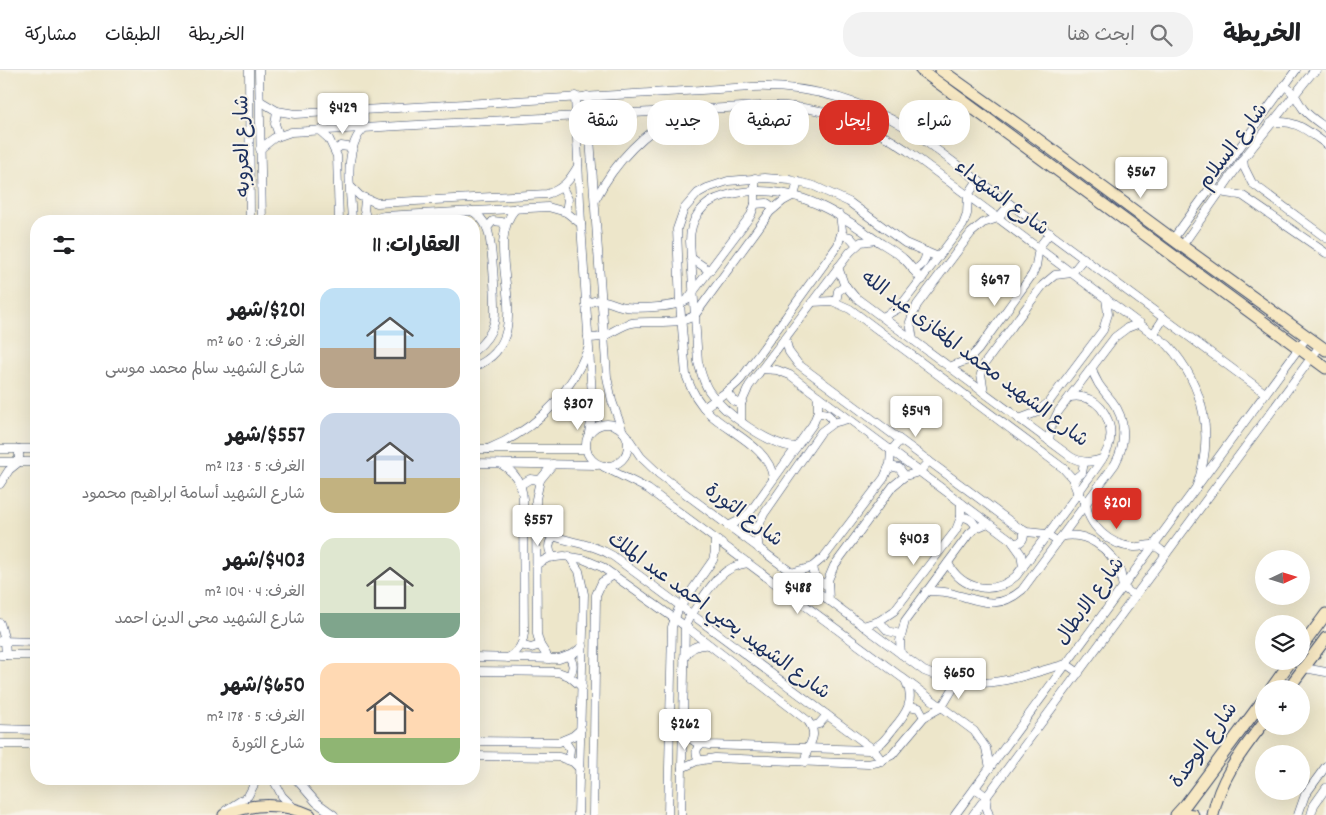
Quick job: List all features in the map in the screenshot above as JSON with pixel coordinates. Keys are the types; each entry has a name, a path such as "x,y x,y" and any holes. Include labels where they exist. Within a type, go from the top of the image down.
{"street":[{"name":"شارع العروبه","path":"249,70 250,215"},
{"name":"شارع العروبه","path":"259,70 262,215"},
{"path":"921,70 1326,368"},
{"path":"941,70 1323,348"},
{"name":"شارع السلام","path":"1177,243 1211,186 1296,70"},
{"name":"شارع السلام","path":"1177,243 1220,192 1271,123 1312,73 1317,70"},
{"path":"1284,85 1296,94 1307,112 1326,128"},
{"name":"شارع الشهداء","path":"260,101 277,111 295,114 759,86 816,91 853,102 888,117 910,130 1266,394"},
{"path":"575,96 575,100"},
{"path":"587,96 587,100"},
{"name":"شارع الشهداء","path":"719,108 771,106 802,108 832,114 861,124 892,140 968,194 1154,333 1168,345 1182,362 1194,382 1201,403 1206,446 1196,488"},
{"path":"352,215 351,149 356,138 364,128 364,110"},
{"path":"277,111 275,124 279,135"},
{"path":"1297,124 1307,112"},
{"name":"شارع الشهداء","path":"260,149 279,135 291,132 569,116"},
{"path":"1271,123 1285,122 1297,124 1326,144"},
{"path":"319,130 329,139 335,150 339,215"},
{"path":"595,200 608,177 633,147 647,135"},
{"path":"577,145 593,410 589,434"},
{"path":"590,145 604,336 610,393 628,445 626,455 619,463 601,466 590,459 585,449 586,438 596,427 606,424 615,426 624,434"},
{"path":"335,150 338,147 345,146 351,149"},
{"path":"1244,159 1247,176 1252,183 1326,238"},
{"path":"351,187 365,200 383,203 538,194 554,192 562,187 571,178 578,166"},
{"path":"773,478 768,461 762,454 715,419 704,408 694,394 686,375 676,242 678,224 684,209 690,201 708,188 728,181 754,178 798,182 826,190 849,202 906,243 938,257"},
{"path":"586,305 602,300 627,307 680,304 687,300 751,215 755,204 754,178"},
{"path":"883,317 900,308 965,220 968,208 968,194 978,180"},
{"path":"1086,191 1094,181"},
{"path":"588,337 604,336 628,324 681,320 695,315 774,208 794,196 798,182"},
{"path":"1211,186 1220,192 1237,194 1326,253"},
{"path":"562,187 568,199 566,212"},
{"path":"796,447 775,443 721,406 708,390 700,371 690,233 696,216 701,209 715,199 737,193 755,192 770,192 794,196 819,204 840,215 903,258 922,280"},
{"path":"1257,206 1266,193"},
{"path":"365,200 365,215"},
{"path":"755,204 767,203 774,208"},
{"path":"913,340 910,328 911,316 917,305 971,232 983,223 998,218 1010,204"},
{"path":"429,215 548,207 566,212 581,224"},
{"path":"480,364 498,348 507,330 508,309 503,240 505,226 516,208"},
{"path":"472,211 477,215"},
{"path":"704,408 741,380 838,245 841,235 840,215"},
{"path":"480,217 487,228 490,239 495,316 488,337 480,345"},
{"path":"487,228 493,221 498,221 505,226"},
{"path":"949,367 968,360 978,350 1032,275 1037,261 1038,247 1050,233"},
{"path":"841,235 850,237 857,245"},
{"path":"742,421 741,404 746,392 762,369 857,245 866,240 876,240"},
{"path":"914,270 924,262 926,252"},
{"path":"691,258 710,271"},
{"path":"984,392 981,374 988,358 1043,285 1055,275 1072,273 1084,258"},
{"name":"شارع الشهيد محمد المغازى عبد الله","path":"838,268 846,286 856,297 1071,457 1084,462 1102,459"},
{"path":"836,302 837,294 846,286"},
{"path":"1019,419 1035,413 1048,403 1103,330 1108,314 1106,298"},
{"name":"شارع الشهيد محمد المغازى عبد الله","path":"812,302 836,302 850,309 1063,468 1072,480 1078,494"},
{"path":"900,308 904,314 911,316"},
{"path":"1154,333 1164,318"},
{"path":"1049,441 1055,417 1092,368 1119,334 1131,326 1140,323"},
{"name":"شارع الابطال","path":"955,815 1307,337"},
{"path":"785,338 789,352 794,360 1023,530 1046,534 1059,539 1071,535 1081,536 1098,545 1117,565 1124,586 1135,596"},
{"path":"488,449 521,432 550,409 573,380 589,347"},
{"name":"شارع الابطال","path":"973,815 1312,358 1323,348"},
{"path":"786,373 794,360"},
{"path":"926,591 945,592 986,603 1010,598 1022,590 1115,464 1121,449 1123,433 1121,419 1116,407 1098,384 1092,368"},
{"path":"762,369 772,369 786,373 988,523 1014,543 1021,554 1023,567"},
{"path":"726,392 734,401 741,404"},
{"path":"728,526 746,516 754,508 773,478 813,424 817,414 818,396"},
{"path":"948,563 958,577 968,584 984,588 999,586 1012,580 1078,494 1108,448 1110,435 1108,422 1098,406 1087,398 1079,396 1070,397"},
{"path":"1098,406 1108,397"},
{"path":"817,414 829,415 834,423"},
{"path":"759,549 758,528 764,514 821,432 834,423 848,418"},
{"path":"748,444 757,432"},
{"name":"شارع الثورة","path":"624,434 641,457 659,474 863,626 935,676 971,684 996,682 1066,664"},
{"path":"780,588 791,572 812,567 824,557 884,478 892,451 900,440"},
{"path":"0,449 30,449"},
{"path":"19,449 19,462"},
{"path":"480,449 585,449"},
{"path":"829,601 828,585 834,566 893,486 905,476 919,472 929,461"},
{"path":"0,462 30,462"},
{"path":"0,484 9,470 19,462"},
{"path":"1072,480 1082,473 1084,462"},
{"name":"شارع الثورة","path":"480,463 601,466 648,489 942,707 978,736 988,754 990,768"},
{"path":"501,464 513,472 520,484 523,499 524,640 518,650 508,658"},
{"path":"549,659 540,645 537,634 536,529 537,492 540,480 553,464"},
{"path":"888,469 899,468 905,476"},
{"path":"520,484 530,479 540,480"},
{"path":"1078,494 1086,502 1086,511 1092,523 1111,540 1128,547 1154,545 1166,554"},
{"path":"863,626 879,621 894,611 956,530 961,517 961,503"},
{"path":"746,516 749,525 758,528"},
{"path":"961,517 967,517 972,520 976,528"},
{"path":"902,654 900,634 904,621 969,534 976,528 988,523"},
{"name":"شارع الشهيد يحيي احمد عبد الملك","path":"536,529 553,537 589,544 605,551 873,748 882,761"},
{"path":"1014,543 1019,543 1023,540 1025,535 1023,530"},
{"path":"553,537 549,548 553,557"},
{"path":"668,815 671,636 674,618 713,560 716,552 715,540"},
{"path":"569,556 579,572 584,589 578,815"},
{"name":"شارع الشهيد يحيي احمد عبد الملك","path":"537,564 553,557 569,556 590,561 614,575 685,626 804,717 812,726 813,738 808,748 805,762"},
{"path":"681,815 685,626 691,614 722,574 734,566 748,564"},
{"path":"812,567 818,580 828,585"},
{"path":"593,815 596,600 599,586 605,579 614,575"},
{"path":"963,596 968,584"},
{"path":"584,589 591,585 599,586"},
{"path":"1310,636 1326,614"},
{"path":"879,621 888,631 900,634"},
{"path":"0,622 3,655 30,655"},
{"path":"3,641 30,642"},
{"path":"1310,661 1325,644"},
{"path":"521,645 531,648 540,645"},
{"path":"684,658 692,648 710,645"},
{"path":"480,656 559,659 568,656 583,646"},
{"path":"568,656 573,664 569,676"},
{"path":"1066,664 1079,673"},
{"path":"1310,669 1326,672"},
{"path":"1295,680 1302,670"},
{"path":"480,671 553,672 569,676 582,687"},
{"path":"669,732 682,733 701,744 715,746 862,750 873,748 883,742 905,715 909,706 910,692 905,680"},
{"path":"682,768 700,760 715,758 868,764 882,761 892,755 924,717 942,707 957,682"},
{"path":"909,706 919,708 924,717"},
{"name":"شارع الوحدة","path":"1178,815 1255,710"},
{"path":"812,726 819,724 827,715"},
{"path":"0,729 30,730"},
{"path":"480,741 554,742 573,736 581,729"},
{"name":"شارع الوحدة","path":"1212,815 1227,773 1255,734"},
{"path":"564,740 570,749 569,760"},
{"path":"0,744 30,744"},
{"path":"700,760 696,753 697,748 701,744"},
{"path":"480,756 554,757 569,760 580,769"},
{"path":"1298,815 1305,795 1326,766"},
{"path":"223,815 248,796 254,785"},
{"path":"276,785 282,796 298,810"},
{"path":"301,785 316,802 334,815"},
{"path":"975,788 986,796 986,806 989,815"},
{"path":"1311,815 1314,805 1326,788"},
{"path":"223,815 247,807 264,805 281,806 310,815"},
{"path":"1178,815 1193,815"}]}
